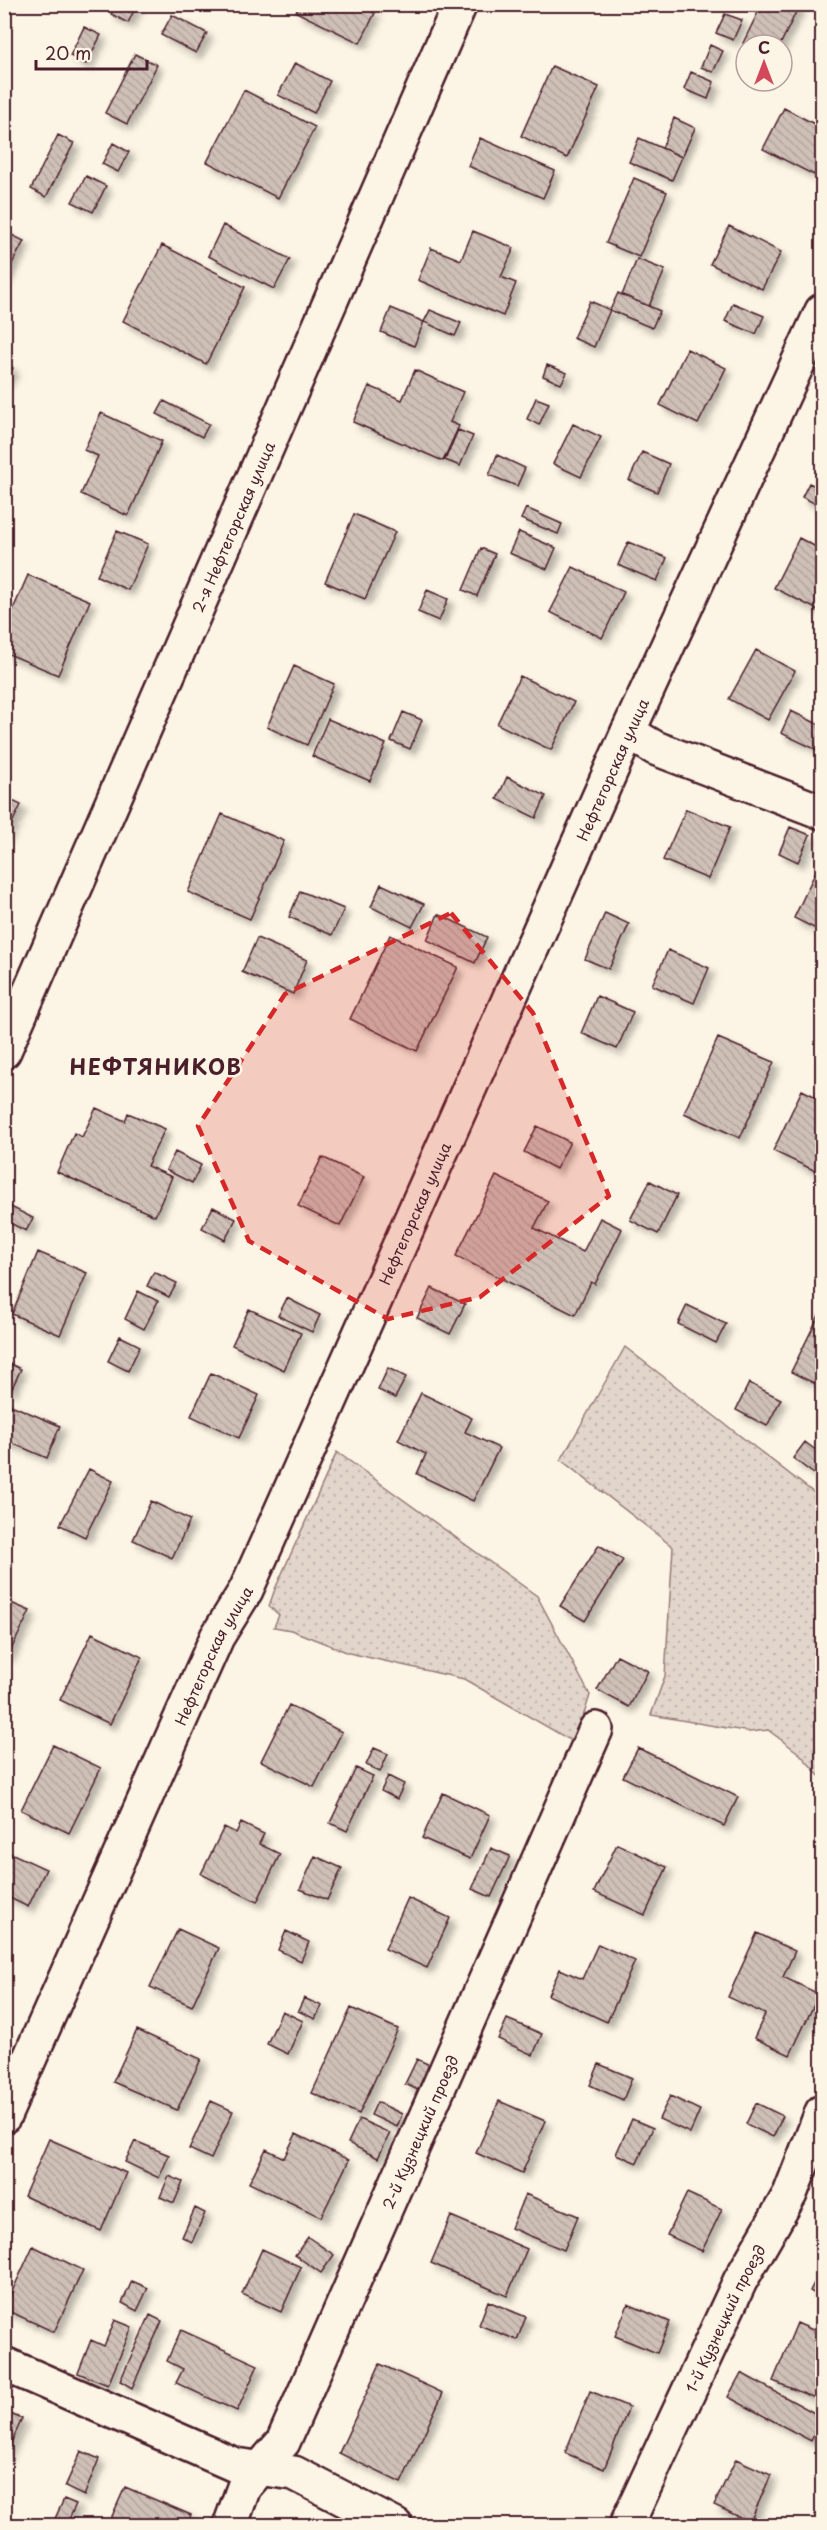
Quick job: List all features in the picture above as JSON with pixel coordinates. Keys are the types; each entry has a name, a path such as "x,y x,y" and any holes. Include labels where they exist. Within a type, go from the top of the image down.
{"street":[{"name":"2-я Нефтегорская улица","path":"4,1051 460,4"},
{"name":"Нефтегорская улица","path":"4,2116 217,1637 251,1579 628,732 822,311"},
{"path":"628,732 655,748 822,812"},
{"name":"2-й Кузнецкий проезд","path":"230,2526 244,2487 283,2442 596,1729"},
{"name":"1-й Кузнецкий проезд","path":"626,2526 740,2281 790,2194 822,2112"},
{"path":"4,2364 235,2465 294,2473 396,2526"}],"highlighted area":[{"path":"451,913 533,1013 609,1196 480,1297 388,1319 249,1241 198,1126 285,994"}],"shaded area":[{"path":"625,1347 822,1499 822,1779 800,1754 768,1730 750,1732 651,1715 665,1676 673,1547 561,1460"},
{"path":"337,1452 537,1596 590,1695 575,1743 464,1679 349,1653 291,1630 274,1627 279,1615 269,1606 275,1589"}],"building":[{"path":"116,4 137,4 128,23 111,14"},
{"path":"300,4 358,4 375,13 360,43 296,12"},
{"path":"762,4 800,4 786,33 748,33"},
{"path":"725,14 742,20 736,33 734,33 733,40 716,33"},
{"path":"172,15 207,33 196,53 161,35"},
{"path":"84,27 101,35 86,64 70,56"},
{"path":"710,45 723,51 713,72 701,67"},
{"path":"135,54 157,65 127,124 105,113"},
{"path":"295,63 330,81 314,113 278,95"},
{"path":"552,66 599,87 567,158 521,136"},
{"path":"691,72 714,82 708,99 684,89"},
{"path":"244,90 315,127 278,198 207,162"},
{"path":"784,108 822,128 822,158 814,175 763,149"},
{"path":"674,118 695,128 682,157 662,148"},
{"path":"58,135 74,143 46,197 31,189"},
{"path":"480,138 555,171 543,198 468,166"},
{"path":"639,138 682,157 672,180 629,162"},
{"path":"113,143 129,152 118,172 102,164"},
{"path":"86,176 106,186 93,212 72,202"},
{"path":"634,178 667,192 639,257 606,243"},
{"path":"223,225 290,259 274,289 208,256"},
{"path":"729,226 781,252 762,289 710,264"},
{"path":"4,231 24,241 4,279"},
{"path":"473,231 514,248 501,277 516,283 503,316 418,280 431,248 461,260"},
{"path":"162,245 245,287 206,364 123,321"},
{"path":"637,259 665,270 649,306 622,295"},
{"path":"618,293 660,311 652,328 610,310"},
{"path":"590,301 610,310 594,347 573,338"},
{"path":"733,303 764,316 756,334 725,321"},
{"path":"391,308 424,322 414,346 381,332"},
{"path":"430,310 461,323 455,336 424,322"},
{"path":"687,349 726,368 698,424 660,405"},
{"path":"4,363 13,368 4,384"},
{"path":"547,365 567,373 561,384 543,376"},
{"path":"415,370 463,392 450,422 459,426 443,461 353,422 369,386 402,400"},
{"path":"536,398 549,403 539,425 527,419"},
{"path":"164,401 209,424 202,437 157,414"},
{"path":"101,413 162,441 128,516 81,494 98,456 84,450"},
{"path":"573,424 601,437 581,477 553,464"},
{"path":"458,430 473,436 460,466 445,460"},
{"path":"642,452 669,464 657,492 629,480"},
{"path":"497,455 525,468 517,486 489,475"},
{"path":"809,483 822,489 822,507 802,497"},
{"path":"526,508 562,524 558,534 521,519"},
{"path":"354,514 395,532 365,599 325,582"},
{"path":"117,531 148,544 128,590 97,576"},
{"path":"519,532 556,548 547,569 509,553"},
{"path":"799,538 822,550 822,612 774,588"},
{"path":"628,542 667,558 657,581 618,565"},
{"path":"481,548 495,554 477,596 463,590"},
{"path":"573,567 624,592 602,638 550,612"},
{"path":"28,575 90,601 58,675 4,652 4,630"},
{"path":"427,590 448,599 439,621 418,612"},
{"path":"756,650 795,671 768,720 729,699"},
{"path":"294,666 334,684 307,745 267,727"},
{"path":"520,676 574,702 551,750 497,724"},
{"path":"791,711 822,726 822,739 817,750 781,733"},
{"path":"403,712 422,720 410,749 391,741"},
{"path":"328,719 386,744 370,781 312,756"},
{"path":"507,777 546,796 536,818 497,799"},
{"path":"4,797 21,805 4,839"},
{"path":"686,809 730,827 708,879 663,860"},
{"path":"222,814 284,841 250,919 188,892"},
{"path":"790,827 810,835 798,862 779,853"},
{"path":"815,873 822,877 822,932 794,918"},
{"path":"381,884 424,904 412,927 371,907"},
{"path":"300,891 344,909 332,935 289,917"},
{"path":"605,913 629,924 609,969 585,959"},
{"path":"438,914 487,937 475,963 427,940"},
{"path":"390,935 458,967 417,1051 350,1019"},
{"path":"257,938 307,960 293,994 242,972"},
{"path":"668,950 709,968 694,1003 652,985"},
{"path":"597,996 633,1012 617,1049 581,1033"},
{"path":"718,1038 774,1062 740,1138 684,1113"},
{"path":"802,1090 822,1100 822,1174 773,1151"},
{"path":"96,1108 125,1121 128,1113 165,1129 147,1166 172,1177 155,1216 57,1172 74,1133 82,1137"},
{"path":"537,1126 570,1142 556,1169 524,1152"},
{"path":"175,1152 201,1165 192,1183 166,1170"},
{"path":"322,1157 364,1177 340,1226 298,1206"},
{"path":"496,1176 548,1201 534,1228 583,1252 600,1218 622,1229 595,1284 591,1282 575,1315 456,1256"},
{"path":"650,1181 677,1195 658,1234 630,1220"},
{"path":"7,1205 33,1218 26,1231 4,1220"},
{"path":"213,1207 236,1219 225,1240 202,1228"},
{"path":"38,1252 87,1273 60,1335 12,1314"},
{"path":"154,1272 177,1283 169,1297 147,1286"},
{"path":"432,1288 465,1304 450,1334 417,1318"},
{"path":"138,1291 158,1301 144,1329 125,1319"},
{"path":"287,1298 320,1315 312,1332 278,1316"},
{"path":"687,1305 726,1324 716,1343 678,1324"},
{"path":"249,1309 301,1333 284,1370 232,1345"},
{"path":"822,1309 822,1387 791,1372"},
{"path":"120,1336 140,1346 128,1371 108,1361"},
{"path":"4,1361 21,1369 11,1390 4,1387"},
{"path":"388,1368 406,1377 395,1398 378,1390"},
{"path":"211,1373 259,1395 239,1438 191,1416"},
{"path":"749,1383 781,1399 767,1426 736,1410"},
{"path":"421,1393 472,1418 465,1432 499,1448 473,1501 417,1474 426,1454 398,1440"},
{"path":"4,1402 60,1426 47,1458 7,1441 4,1446"},
{"path":"805,1442 822,1455 822,1464 815,1475 793,1458"},
{"path":"89,1469 113,1481 85,1537 60,1525"},
{"path":"151,1501 190,1520 172,1558 133,1540"},
{"path":"599,1545 623,1560 585,1621 560,1606"},
{"path":"4,1600 30,1611 8,1656 4,1655"},
{"path":"92,1633 142,1657 110,1724 60,1700"},
{"path":"617,1655 648,1671 629,1707 597,1690"},
{"path":"289,1705 342,1732 314,1787 261,1761"},
{"path":"53,1745 101,1768 69,1833 21,1810"},
{"path":"374,1748 388,1754 380,1772 366,1765"},
{"path":"638,1748 738,1797 724,1826 623,1777"},
{"path":"356,1768 373,1776 347,1831 330,1823"},
{"path":"388,1776 404,1784 397,1799 381,1791"},
{"path":"443,1793 490,1815 470,1859 422,1838"},
{"path":"241,1823 264,1834 259,1844 280,1854 257,1902 201,1874 224,1827 236,1833"},
{"path":"617,1844 667,1867 645,1915 594,1892"},
{"path":"491,1848 510,1856 491,1897 472,1889"},
{"path":"4,1850 46,1869 28,1907 4,1895"},
{"path":"315,1856 342,1868 327,1900 300,1889"},
{"path":"408,1898 450,1918 427,1968 385,1949"},
{"path":"178,1929 219,1948 192,2006 150,1987"},
{"path":"286,1931 309,1942 301,1961 278,1950"},
{"path":"757,1933 795,1951 783,1977 819,1994 790,2055 754,2038 765,2014 728,1997"},
{"path":"598,1944 635,1961 607,2022 548,1995 560,1969 582,1979"},
{"path":"304,1998 322,2006 315,2019 298,2011"},
{"path":"351,2008 398,2029 359,2114 312,2093"},
{"path":"282,2011 303,2021 288,2054 267,2044"},
{"path":"507,2019 542,2034 533,2055 498,2039"},
{"path":"137,2030 201,2059 177,2110 113,2082"},
{"path":"417,2059 434,2067 422,2092 405,2084"},
{"path":"599,2064 632,2078 623,2100 590,2085"},
{"path":"670,2096 700,2110 690,2133 659,2119"},
{"path":"211,2101 233,2111 211,2159 189,2149"},
{"path":"499,2101 545,2121 522,2173 476,2153"},
{"path":"377,2102 402,2114 397,2127 371,2115"},
{"path":"756,2103 783,2116 773,2137 746,2124"},
{"path":"359,2119 390,2133 378,2158 348,2143"},
{"path":"632,2119 653,2128 637,2163 616,2154"},
{"path":"296,2134 349,2160 321,2217 249,2183 266,2149 284,2158"},
{"path":"49,2139 126,2173 101,2231 24,2196"},
{"path":"135,2141 169,2155 159,2178 125,2162"},
{"path":"169,2176 183,2182 174,2203 160,2197"},
{"path":"687,2193 722,2209 702,2251 667,2235"},
{"path":"525,2194 578,2216 564,2250 511,2228"},
{"path":"195,2208 205,2213 192,2242 182,2237"},
{"path":"451,2216 527,2249 507,2296 431,2263"},
{"path":"308,2237 334,2255 321,2273 295,2255"},
{"path":"822,2237 822,2258 814,2254"},
{"path":"33,2246 83,2270 54,2332 4,2309"},
{"path":"262,2249 301,2267 281,2312 242,2294"},
{"path":"822,2267 822,2298 810,2291"},
{"path":"132,2281 148,2288 137,2311 122,2303"},
{"path":"488,2301 526,2317 517,2340 479,2325"},
{"path":"628,2304 670,2322 657,2353 615,2336"},
{"path":"150,2315 162,2321 132,2388 120,2381"},
{"path":"115,2320 132,2327 108,2385 78,2373 91,2340 104,2346"},
{"path":"797,2323 822,2334 822,2401 773,2381"},
{"path":"181,2330 258,2365 237,2411 176,2383 183,2369 167,2361"},
{"path":"380,2364 443,2393 401,2483 339,2453"},
{"path":"741,2373 822,2417 811,2441 728,2397"},
{"path":"590,2391 629,2407 604,2469 565,2453"},
{"path":"4,2411 22,2419 4,2458"},
{"path":"81,2451 99,2459 84,2496 65,2487"},
{"path":"736,2459 771,2475 750,2522 714,2505"},
{"path":"125,2487 191,2515 186,2526 114,2526 109,2523"},
{"path":"64,2499 76,2504 66,2526 58,2526 53,2523"}],"district":[{"name":"НЕФТЯНИКОВ","path":"156,1066"}]}
